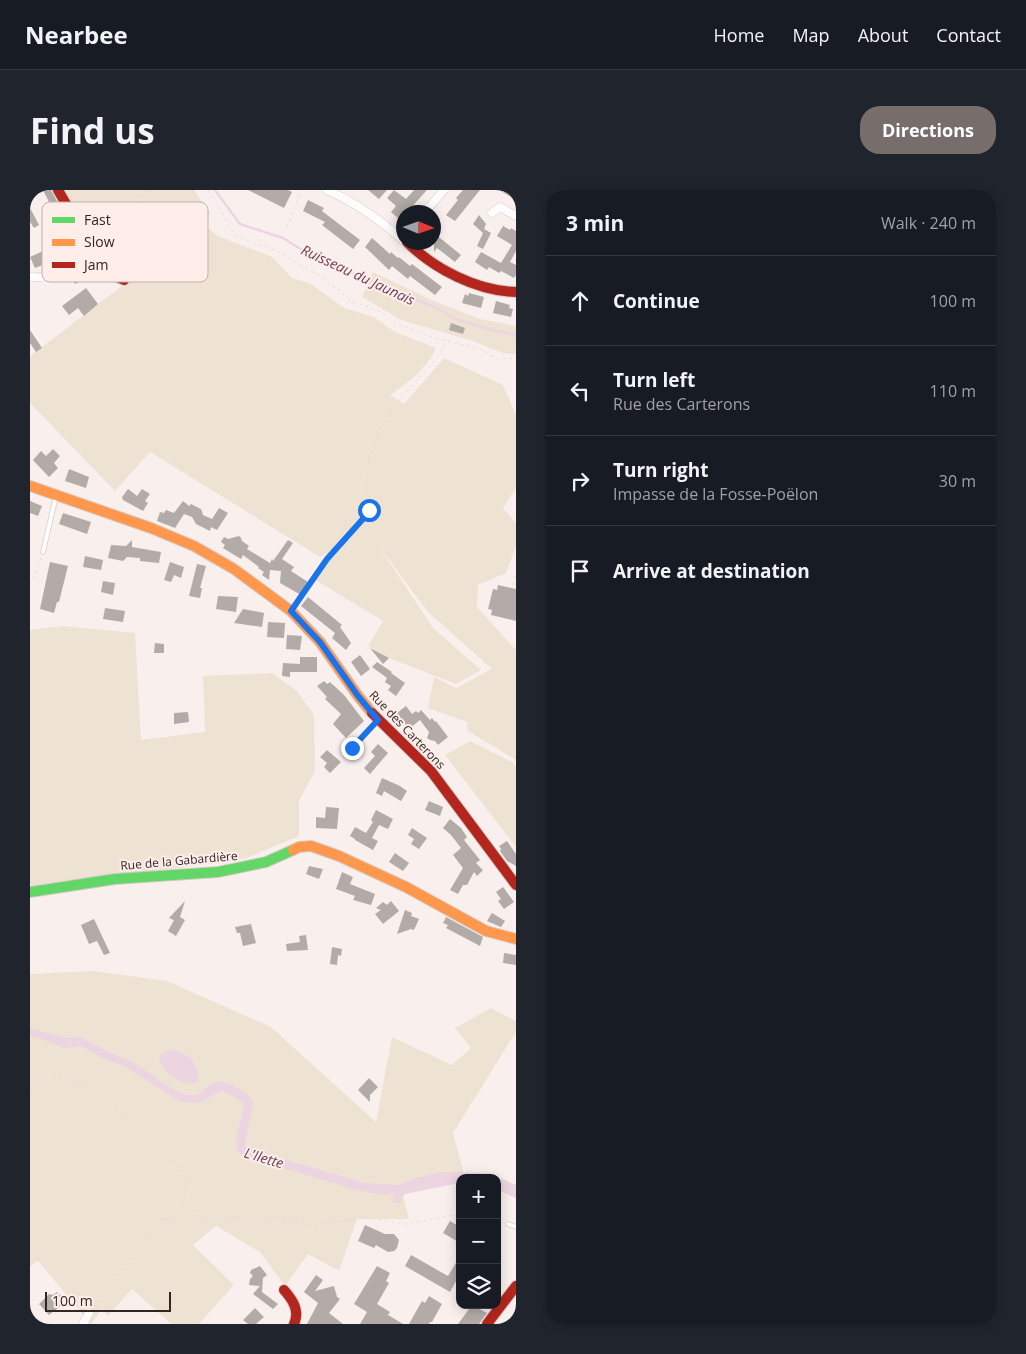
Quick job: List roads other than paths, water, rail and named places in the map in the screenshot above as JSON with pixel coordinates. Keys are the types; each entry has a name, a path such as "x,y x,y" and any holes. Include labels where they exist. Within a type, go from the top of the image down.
{"street":[{"path":"58,190 64,202"},
{"path":"327,190 341,196 374,216 396,234"},
{"path":"431,205 444,190"},
{"path":"492,213 500,207 516,216"},
{"path":"416,250 433,265 460,277 507,292 516,292"},
{"name":"Rue des Carterons","path":"30,486 151,528 194,546 234,569 291,611 320,642 358,696 378,720 431,771 516,885"},
{"name":"Rue de la Gabardière","path":"30,892 114,879 218,872 266,862 298,847 311,846 339,856 397,883 486,931 516,939"},
{"path":"487,1324 516,1286"},
{"path":"284,1290 294,1302 297,1320 294,1324"},
{"path":"83,1324 89,1314"}],"lane":[{"path":"43,552 56,496"},
{"path":"350,750 378,720"},
{"path":"508,1224 516,1227"}],"water":[{"name":"L'Ilette","path":"30,1028 65,1038 81,1037 133,1062 176,1091 186,1095 197,1095 211,1084 219,1081 239,1089 248,1095 253,1103 245,1143 246,1147 253,1150 365,1183 400,1185 412,1179 440,1172 491,1174 456,1174 456,1184 405,1194 401,1198 401,1203 393,1202 394,1193 382,1195 353,1189 243,1156 238,1152 236,1139 244,1103 222,1090 202,1102 181,1102 122,1065 102,1058 85,1048 80,1046 64,1048 30,1036"},
{"path":"168,1050 180,1052 191,1059 199,1075 198,1082 186,1083 169,1074 159,1059 162,1053"},
{"path":"501,1178 516,1185 516,1198 501,1192"}],"waterway":[{"name":"Ruisseau du Jaunais","path":"215,190 240,224 283,238 313,257 432,306 456,319 516,336"}]}
